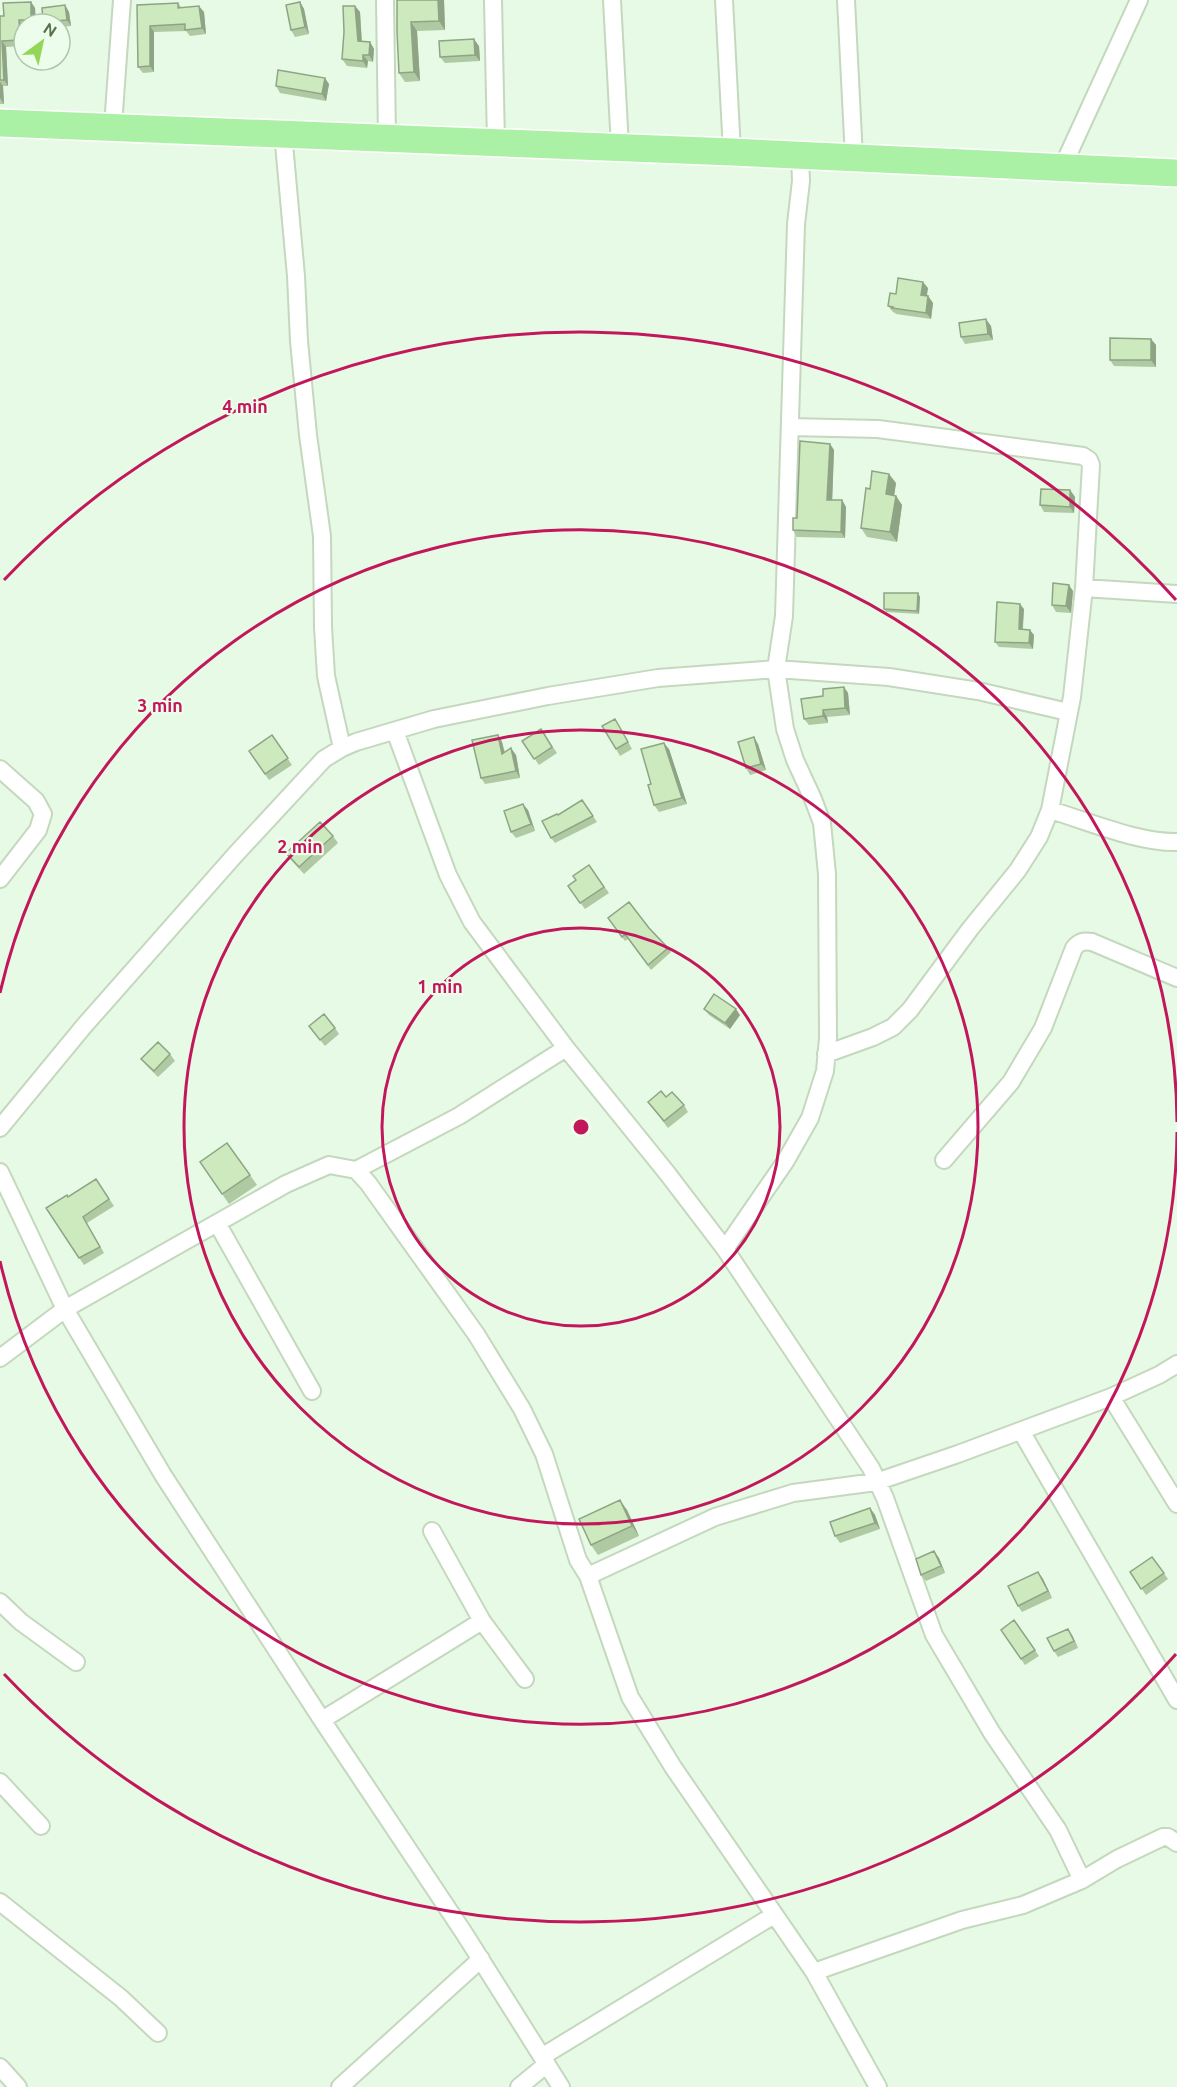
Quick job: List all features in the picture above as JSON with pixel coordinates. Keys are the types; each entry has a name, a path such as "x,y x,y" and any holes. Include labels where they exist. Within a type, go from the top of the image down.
{"main road":[{"path":"0,123 620,147 1177,173"}],"street":[{"path":"113,126 122,0"},
{"path":"385,0 387,138"},
{"path":"493,0 496,143"},
{"path":"612,0 620,147"},
{"path":"724,0 732,152"},
{"path":"846,0 854,158"},
{"path":"1062,168 1139,0"},
{"path":"283,133 308,435 322,536 326,676 333,699 342,748"},
{"path":"724,1249 785,1162 810,1118 825,1071 828,1038 827,874 822,823 795,760 785,729 776,669 784,616 796,224 801,181 800,155"},
{"path":"790,427 878,429 1083,456 1089,460 1091,465 1084,588 1072,697 1050,810 1039,837 1018,870 970,929 910,1010 893,1027 826,1054"},
{"path":"1084,588 1177,594"},
{"path":"0,1128 84,1026 236,855 324,759 342,748 435,719 526,701 658,678 776,669 889,677 978,691 1068,711"},
{"path":"395,731 457,895 472,922 566,1048 667,1173 724,1249 871,1468 885,1498 934,1635 992,1733 1059,1830 1082,1880"},
{"path":"0,769 36,801 43,814 38,830 0,879"},
{"path":"1050,810 1133,836 1163,843 1177,842"},
{"path":"944,1160 1011,1082 1043,1028 1078,943 1092,942 1177,978"},
{"path":"356,1170 459,1116 566,1048"},
{"path":"0,1358 65,1309 286,1184 329,1165 356,1170 368,1183 476,1334 522,1409 544,1454 578,1560 588,1576 630,1697 673,1767 814,1972 878,2087"},
{"path":"0,1172 65,1309 163,1475 481,1959 561,2087"},
{"path":"216,1223 312,1391"},
{"path":"588,1576 715,1516 793,1493 876,1482 1111,1397 1160,1375 1177,1364"},
{"path":"1111,1397 1177,1504"},
{"path":"1021,1431 1177,1700"},
{"path":"432,1531 482,1621 525,1679"},
{"path":"0,1602 21,1622 76,1662"},
{"path":"322,1720 482,1621"},
{"path":"0,1782 41,1826"},
{"path":"814,1972 962,1920 1023,1905 1082,1880 1117,1859 1172,1836"},
{"path":"0,1902 121,1998 158,2033"},
{"path":"519,2087 545,2060 774,1915"},
{"path":"340,2087 481,1959"},
{"path":"0,2067 18,2087"}],"building":[{"path":"397,0 438,0 439,21 411,22 414,72 399,73"},
{"path":"31,2 31,12 12,12 12,40 2,41 4,80 0,80 0,16 4,16 3,3"},
{"path":"300,2 305,27 291,30 286,5"},
{"path":"178,3 178,8 199,6 202,28 185,30 185,24 150,26 150,66 138,67 137,5"},
{"path":"65,5 66,12 42,12 42,8"},
{"path":"343,6 355,6 358,41 370,42 369,55 363,55 363,61 342,59"},
{"path":"474,39 475,55 440,57 439,41"},
{"path":"278,70 325,78 322,94 276,86"},
{"path":"898,278 923,282 921,295 928,296 926,313 888,306 890,293 896,294"},
{"path":"986,319 988,334 961,337 959,323"},
{"path":"1110,338 1151,339 1151,360 1110,360"},
{"path":"800,441 830,444 827,500 842,500 841,532 793,530 793,518 797,518"},
{"path":"872,471 889,474 886,494 896,496 890,532 861,528 866,488 870,489"},
{"path":"1041,489 1070,490 1070,507 1040,505"},
{"path":"1053,583 1069,585 1066,606 1052,605"},
{"path":"884,593 918,593 917,611 884,609"},
{"path":"997,602 1020,604 1019,629 1030,630 1029,643 995,642"},
{"path":"844,687 845,708 823,710 823,716 804,719 801,699 823,696 823,689"},
{"path":"615,719 628,742 616,749 602,726"},
{"path":"541,729 552,747 534,759 522,741"},
{"path":"272,735 288,758 265,774 249,751"},
{"path":"498,735 502,754 511,748 516,771 481,778 472,740"},
{"path":"754,737 761,764 746,768 738,742"},
{"path":"664,743 682,798 654,805 648,785 651,784 641,749"},
{"path":"582,800 593,816 551,838 542,821 558,815"},
{"path":"523,804 531,824 511,832 504,811"},
{"path":"320,822 333,836 299,867 286,853"},
{"path":"589,865 604,887 580,903 568,886 576,880 573,876"},
{"path":"629,902 668,948 648,965 625,934 622,937 608,918"},
{"path":"714,994 736,1009 725,1023 704,1009"},
{"path":"324,1014 335,1028 320,1040 309,1026"},
{"path":"158,1042 170,1054 154,1071 141,1059"},
{"path":"661,1091 666,1097 672,1092 684,1105 664,1121 648,1102"},
{"path":"227,1143 250,1175 222,1194 200,1162"},
{"path":"96,1179 109,1199 83,1217 100,1247 79,1258 46,1208"},
{"path":"620,1500 632,1526 591,1545 579,1519"},
{"path":"870,1508 875,1523 835,1536 830,1522"},
{"path":"934,1551 941,1566 921,1575 916,1559"},
{"path":"1152,1557 1164,1573 1141,1589 1130,1572"},
{"path":"1038,1572 1048,1591 1018,1606 1008,1586"},
{"path":"1014,1620 1035,1650 1021,1659 1001,1630"},
{"path":"1068,1629 1074,1641 1054,1651 1047,1638"}]}
